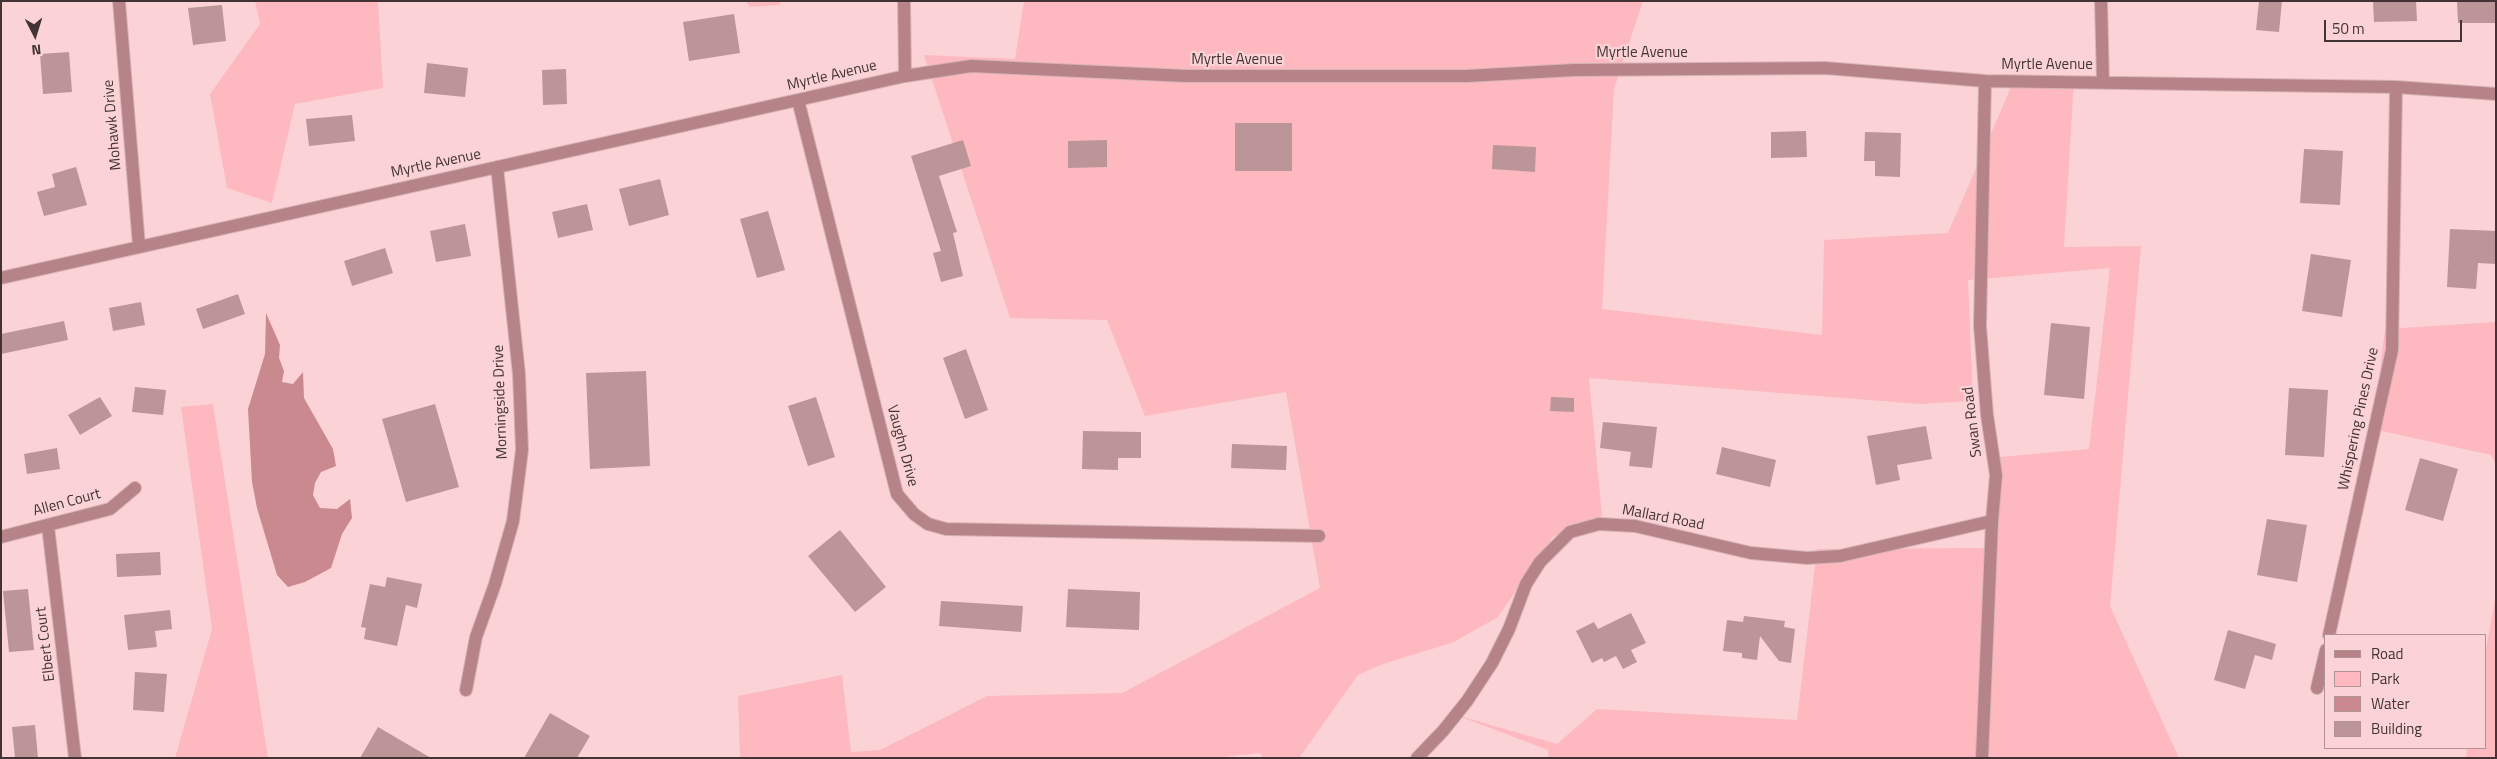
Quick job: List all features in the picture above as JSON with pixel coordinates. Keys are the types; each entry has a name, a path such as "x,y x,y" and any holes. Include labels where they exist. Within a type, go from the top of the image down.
{"street":[{"name":"Mohawk Drive","path":"119,1 139,246"},
{"path":"904,1 905,76"},
{"path":"2101,1 2103,82"},
{"name":"Myrtle Avenue","path":"1,278 905,76 971,66 1186,76 1467,76 1574,70 1825,68 1985,81 2396,87 2496,94"},
{"name":"Swan Road","path":"1982,758 1992,521 1996,475 1987,415 1980,326 1985,81"},
{"name":"Whispering Pines Drive","path":"2329,634 2392,350 2396,87"},
{"name":"Vaughn Drive","path":"798,100 897,494 914,514 928,524 946,530 1319,536"},
{"name":"Morningside Drive","path":"466,690 476,637 496,584 513,521 522,450 519,374 497,167"},
{"name":"Allen Court","path":"1,536 48,526 110,509 135,488"},
{"name":"Mallard Road","path":"1416,758 1443,731 1467,701 1492,663 1509,629 1526,584 1540,562 1570,532 1599,524 1635,526 1752,553 1807,558 1840,556 1992,521"},
{"name":"Elbert Court","path":"48,526 75,758"},
{"path":"2317,688 2324,658"}],"green space":[{"path":"255,1 378,1 383,88 295,104 272,203 227,188 210,94 260,24"},
{"path":"746,1 781,1 779,5 750,7"},
{"path":"1024,1 1643,1 1614,89 1602,309 1822,335 1824,240 1948,233 2014,80 2074,80 2064,247 2141,246 2110,606 2179,758 1549,758 1548,750 1456,715 1557,744 1597,709 1797,720 1817,549 1996,548 2000,457 2089,449 2110,268 1968,280 1973,401 1920,404 1589,378 1602,516 1553,537 1498,617 1454,642 1383,664 1358,675 1299,758 1263,758 1260,753 1213,758 740,758 738,696 842,675 851,752 880,750 987,696 1122,693 1320,588 1286,392 1145,416 1107,320 1010,318 924,55 1015,59"},
{"path":"2496,322 2496,465 2491,455 2373,429 2385,329"},
{"path":"213,404 268,758 175,758 212,629 181,407"},
{"path":"2496,595 2496,758 2466,758 2467,749 2487,749 2487,644"}],"water":[{"path":"266,313 280,345 279,358 284,371 282,382 293,384 303,372 304,398 333,449 336,466 321,472 315,483 313,495 320,508 337,509 350,499 352,518 342,534 331,568 305,582 288,587 277,575 257,508 252,482 248,409 265,354"}],"building":[{"path":"2259,1 2282,1 2279,32 2256,30"},
{"path":"2373,1 2416,1 2417,21 2374,22"},
{"path":"2457,1 2495,1 2496,23 2458,23"},
{"path":"222,5 226,41 193,45 188,8"},
{"path":"734,14 740,53 689,61 683,22"},
{"path":"69,52 72,92 43,94 40,54"},
{"path":"427,63 468,68 465,97 424,93"},
{"path":"566,69 567,104 543,105 542,70"},
{"path":"352,115 355,141 309,146 306,119"},
{"path":"1235,123 1292,123 1292,171 1235,171"},
{"path":"1806,131 1807,157 1771,158 1771,132"},
{"path":"1865,132 1901,133 1900,177 1875,176 1875,161 1864,161"},
{"path":"963,140 971,166 939,176 957,232 953,233 963,276 941,282 933,253 941,251 911,156"},
{"path":"1107,140 1107,167 1068,168 1068,141"},
{"path":"1493,145 1536,147 1535,172 1492,169"},
{"path":"2304,149 2343,151 2340,205 2300,203"},
{"path":"76,167 87,205 44,216 37,192 55,187 52,174"},
{"path":"660,179 669,215 629,226 619,189"},
{"path":"587,204 593,230 558,238 552,212"},
{"path":"768,211 785,270 757,278 740,219"},
{"path":"465,224 471,256 436,262 430,231"},
{"path":"2450,229 2496,231 2496,264 2478,263 2476,289 2447,287"},
{"path":"385,248 393,273 352,286 344,261"},
{"path":"2311,254 2351,260 2342,317 2302,311"},
{"path":"238,294 245,314 203,329 196,309"},
{"path":"141,302 145,325 113,331 109,308"},
{"path":"64,321 68,340 1,354 1,334"},
{"path":"2051,323 2090,327 2084,399 2044,395"},
{"path":"966,349 988,410 965,419 943,358"},
{"path":"646,371 650,466 590,469 586,373"},
{"path":"135,387 166,390 163,415 132,412"},
{"path":"2289,388 2328,390 2324,457 2285,455"},
{"path":"100,397 112,416 80,435 68,415"},
{"path":"816,397 835,457 808,466 788,406"},
{"path":"1551,397 1574,398 1574,412 1550,411"},
{"path":"435,404 459,487 406,502 382,419"},
{"path":"1603,422 1657,427 1652,468 1629,466 1631,452 1600,448"},
{"path":"1926,426 1932,459 1897,465 1900,480 1876,485 1867,436"},
{"path":"1083,431 1141,432 1141,458 1118,458 1118,470 1082,469"},
{"path":"1232,444 1287,446 1286,470 1231,468"},
{"path":"1722,447 1776,460 1770,487 1716,474"},
{"path":"57,448 60,469 27,474 24,454"},
{"path":"2420,458 2458,469 2443,521 2405,510"},
{"path":"2267,519 2307,525 2297,582 2257,575"},
{"path":"840,530 886,587 855,612 808,556"},
{"path":"160,552 161,575 117,577 116,554"},
{"path":"387,577 422,584 417,608 406,605 397,646 364,639 366,628 361,627 370,584 385,587"},
{"path":"28,589 34,650 9,652 3,591"},
{"path":"1068,589 1140,592 1139,630 1066,627"},
{"path":"941,601 1023,606 1021,632 939,626"},
{"path":"170,610 172,629 155,631 157,647 128,650 124,615"},
{"path":"1631,613 1646,643 1631,650 1637,662 1623,669 1616,656 1604,662 1602,658 1592,663 1576,631 1594,622 1598,629"},
{"path":"1744,616 1785,621 1784,627 1795,629 1791,663 1779,661 1760,636 1757,660 1742,658 1742,653 1723,651 1727,620 1743,622"},
{"path":"2228,630 2276,644 2272,660 2255,655 2245,689 2214,680"},
{"path":"135,672 167,674 164,712 133,710"},
{"path":"550,713 590,736 577,758 524,758"},
{"path":"35,725 38,758 15,758 12,727"},
{"path":"378,727 431,758 360,758"}]}
